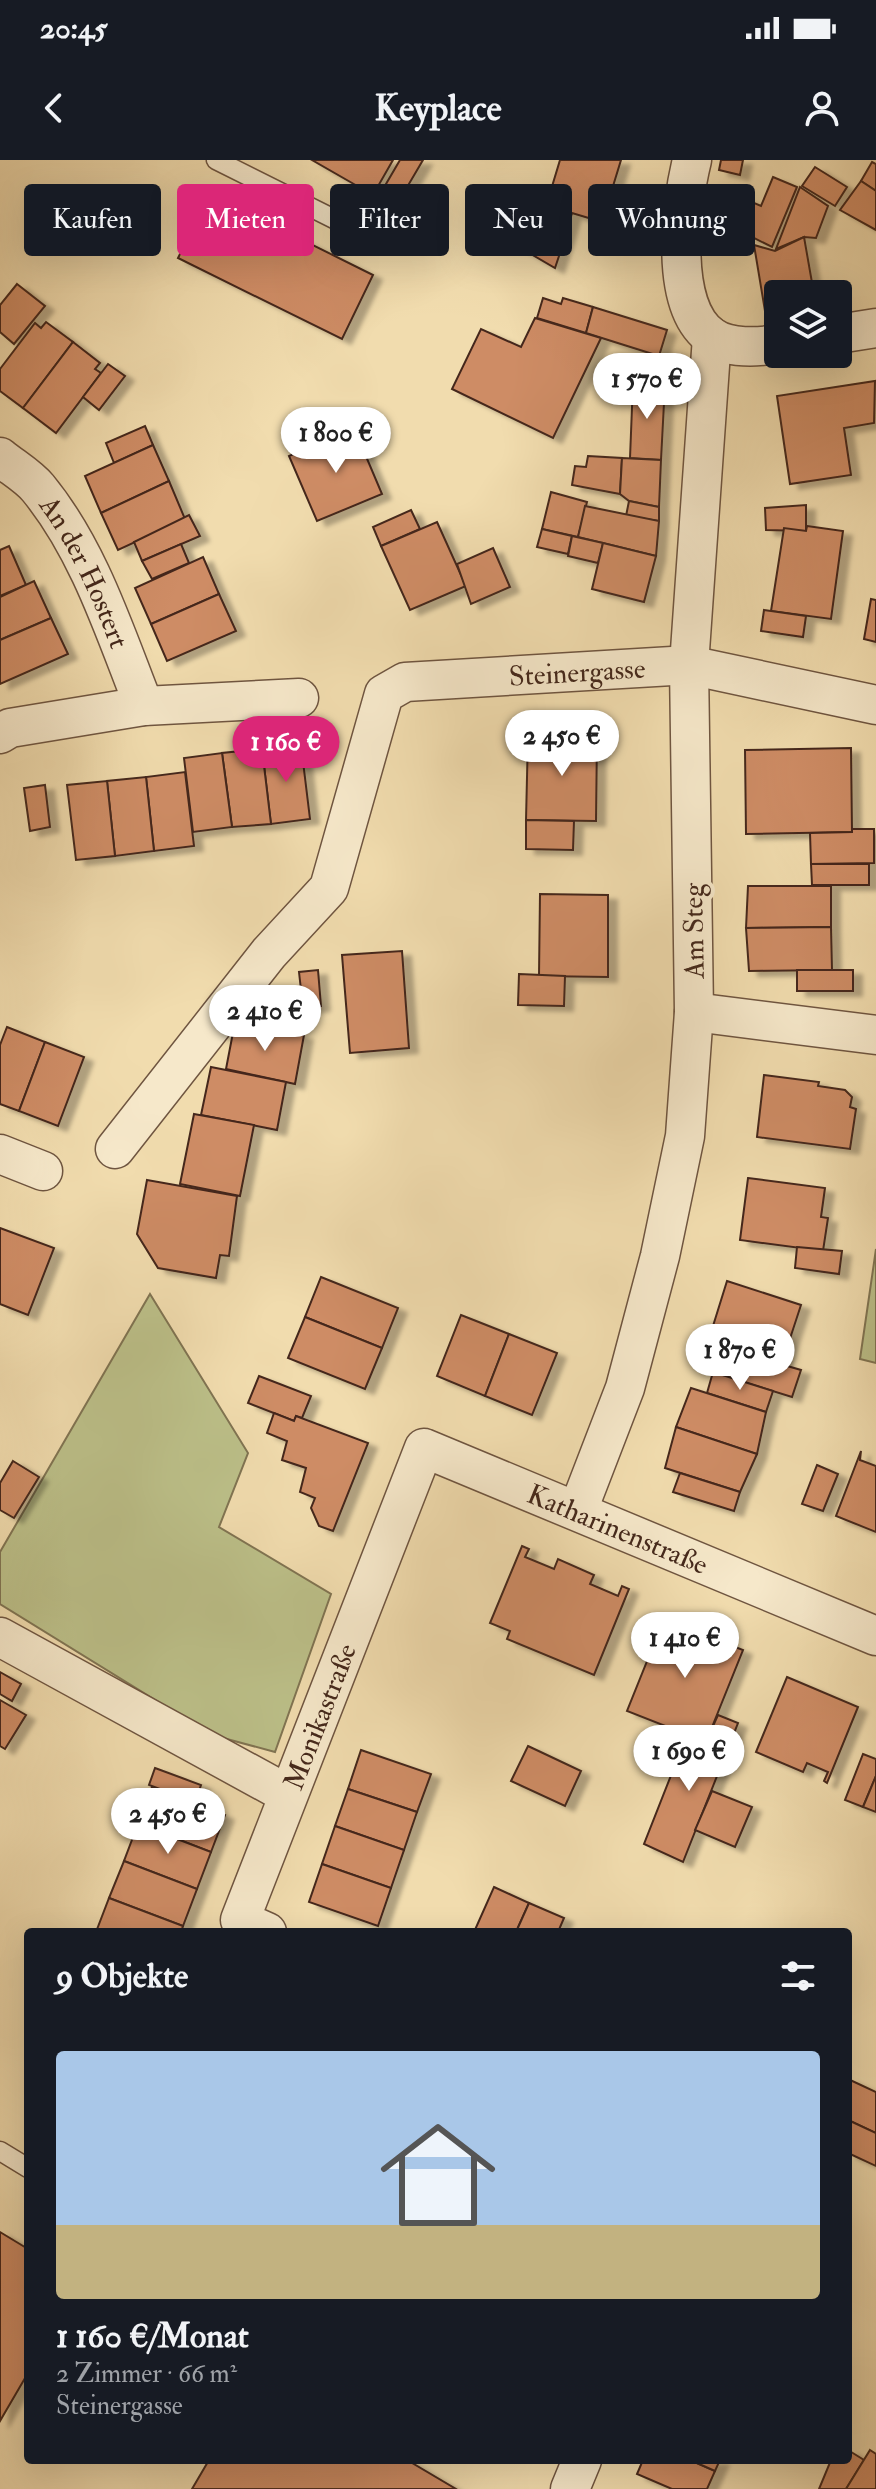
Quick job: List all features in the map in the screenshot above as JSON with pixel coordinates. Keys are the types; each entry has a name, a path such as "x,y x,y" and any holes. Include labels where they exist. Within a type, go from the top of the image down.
{"street":[{"path":"692,160 679,250 689,306 712,337 753,348 764,346"},
{"path":"852,332 876,328"},
{"name":"Am Steg","path":"578,1510 625,1388 660,1256 685,1136 694,1012 689,665 712,337"},
{"name":"An der Hostert","path":"0,457 36,486 65,526 105,610 144,706"},
{"name":"Steinergasse","path":"115,1149 269,953 329,888 384,694 405,682 689,665 876,705"},
{"path":"0,734 10,728 144,706 299,698"},
{"path":"694,1012 876,1035"},
{"path":"0,1154 43,1171"},
{"name":"Katharinenstraße","path":"401,1512 424,1448 876,1636"},
{"name":"Monikastraße","path":"247,1928 287,1794 401,1512"},
{"path":"0,1637 287,1794"},
{"path":"570,2489 580,2464"}],"lane":[{"path":"216,160 330,217"},
{"path":"0,2151 24,2166"}],"green space":[{"path":"876,1249 876,1363 860,1359"},
{"path":"150,1294 248,1453 219,1527 331,1594 275,1752 212,1735 0,1604 0,1552"}],"building":[{"path":"312,160 393,160 379,184 354,184"},
{"path":"400,160 423,160 409,184 386,184"},
{"path":"560,160 621,160 614,184 588,184 588,218 572,213 572,184 553,184"},
{"path":"721,160 743,160 740,175 719,170"},
{"path":"872,162 876,164 876,191 861,181"},
{"path":"815,167 847,187 835,206 802,186"},
{"path":"773,177 797,187 772,247 755,238 755,203 761,206"},
{"path":"861,181 876,191 876,230 840,210"},
{"path":"800,187 828,206 816,238 804,237 776,249"},
{"path":"804,237 812,280 764,280 764,305 755,245 775,251"},
{"path":"314,246 373,275 342,339 178,258 314,256"},
{"path":"534,256 559,256 555,268"},
{"path":"17,284 45,306 14,344 0,332 0,305"},
{"path":"543,298 561,304 563,298 593,307 586,333 537,318"},
{"path":"593,307 667,330 659,356 586,333"},
{"path":"535,318 601,338 553,438 452,389 481,329 521,347"},
{"path":"46,322 73,342 23,408 0,391 0,369 35,323 41,328"},
{"path":"73,342 100,363 95,369 101,373 56,433 23,408"},
{"path":"108,364 125,376 99,410 83,397"},
{"path":"875,381 874,423 844,428 851,475 790,484 777,396"},
{"path":"633,382 665,384 661,460 630,458"},
{"path":"145,426 153,445 114,463 106,443"},
{"path":"354,428 382,494 317,521 289,456"},
{"path":"153,445 169,481 101,513 85,476"},
{"path":"588,456 622,458 620,494 572,485 575,466 586,467"},
{"path":"622,458 661,460 659,507 629,501 620,494"},
{"path":"169,481 185,519 118,550 101,513"},
{"path":"551,492 587,502 578,537 542,529"},
{"path":"629,501 659,507 659,521 626,516"},
{"path":"806,505 806,531 766,530 765,508"},
{"path":"585,506 659,521 656,556 578,537"},
{"path":"411,510 420,529 381,546 373,527"},
{"path":"189,515 200,536 142,561 134,542"},
{"path":"437,522 466,586 410,610 381,546"},
{"path":"807,526 843,531 831,619 771,611 784,528 806,531"},
{"path":"542,529 572,536 568,554 537,547"},
{"path":"572,536 603,543 598,563 568,556"},
{"path":"603,543 656,556 644,602 592,589"},
{"path":"181,544 189,563 152,579 142,561"},
{"path":"9,546 26,585 0,596 0,550"},
{"path":"493,548 510,587 471,604 457,564"},
{"path":"203,557 219,594 151,624 135,588"},
{"path":"34,581 51,618 0,640 0,597"},
{"path":"219,594 236,631 167,661 151,624"},
{"path":"871,599 876,600 876,642 864,639"},
{"path":"764,610 806,616 803,637 761,631"},
{"path":"51,618 68,654 0,684 0,640"},
{"path":"528,735 597,737 596,821 526,820"},
{"path":"301,745 310,819 271,824 262,749"},
{"path":"851,748 852,832 746,834 745,750"},
{"path":"262,749 271,824 232,827 222,753"},
{"path":"222,753 232,827 193,832 184,758"},
{"path":"185,772 194,846 154,851 146,777"},
{"path":"146,777 154,851 115,856 107,781"},
{"path":"107,781 115,856 76,860 67,785"},
{"path":"45,785 50,827 30,831 24,788"},
{"path":"526,820 574,821 573,850 526,849"},
{"path":"852,829 874,829 874,863 811,864 810,833 852,832"},
{"path":"811,864 869,864 869,885 812,885"},
{"path":"748,886 831,886 831,927 746,928"},
{"path":"540,894 608,895 608,977 539,976"},
{"path":"831,927 832,970 749,971 746,928"},
{"path":"402,951 409,1048 350,1053 342,955"},
{"path":"318,970 321,1006 303,1008 299,972"},
{"path":"797,970 853,970 853,991 797,991"},
{"path":"519,974 565,976 564,1006 518,1005"},
{"path":"235,1022 304,1035 295,1084 226,1069"},
{"path":"7,1027 45,1042 19,1111 0,1104 0,1045"},
{"path":"45,1042 84,1057 58,1126 19,1111"},
{"path":"211,1067 286,1082 277,1130 201,1115"},
{"path":"764,1075 819,1082 818,1086 845,1090 852,1097 850,1107 856,1109 850,1149 757,1137"},
{"path":"194,1114 254,1125 240,1196 180,1184"},
{"path":"748,1178 825,1188 821,1217 828,1218 823,1251 740,1240"},
{"path":"147,1180 237,1196 229,1256 220,1255 216,1278 158,1268 137,1234"},
{"path":"0,1228 54,1248 28,1315 0,1304"},
{"path":"797,1247 842,1251 839,1274 795,1268"},
{"path":"321,1277 398,1308 382,1348 305,1317"},
{"path":"727,1281 801,1305 781,1366 708,1342"},
{"path":"461,1315 509,1334 485,1396 437,1376"},
{"path":"305,1317 382,1348 365,1389 288,1358"},
{"path":"509,1334 557,1353 532,1415 485,1396"},
{"path":"742,1353 801,1370 792,1397 734,1379"},
{"path":"713,1372 773,1391 766,1412 707,1393"},
{"path":"259,1376 311,1396 302,1418 296,1416 294,1421 248,1403"},
{"path":"691,1388 766,1412 757,1454 676,1427"},
{"path":"274,1413 294,1421 296,1416 368,1443 333,1531 319,1526 311,1508 315,1498 300,1492 306,1468 282,1460 287,1441 267,1433"},
{"path":"676,1427 757,1454 740,1492 665,1468"},
{"path":"861,1451 860,1460 876,1466 876,1532 836,1516"},
{"path":"13,1461 39,1477 14,1518 0,1510 0,1483"},
{"path":"817,1465 838,1474 823,1511 802,1504"},
{"path":"680,1473 740,1492 734,1511 673,1492"},
{"path":"522,1546 529,1549 525,1557 554,1569 558,1559 594,1575 590,1584 618,1596 622,1586 629,1589 594,1675 507,1639 510,1631 490,1623"},
{"path":"664,1619 743,1650 706,1742 627,1711"},
{"path":"0,1672 21,1684 12,1701 0,1694"},
{"path":"787,1677 858,1707 827,1783 824,1781 828,1772 807,1763 803,1772 756,1752"},
{"path":"0,1700 26,1715 5,1749 0,1746"},
{"path":"718,1715 738,1723 683,1862 644,1844 681,1750 699,1757"},
{"path":"528,1746 581,1771 565,1806 511,1781"},
{"path":"361,1750 431,1774 417,1812 348,1789"},
{"path":"863,1754 876,1759 876,1776 863,1807 845,1800"},
{"path":"155,1768 201,1785 195,1802 149,1785"},
{"path":"876,1776 876,1812 863,1807"},
{"path":"152,1787 225,1815 211,1852 138,1824"},
{"path":"348,1789 417,1812 404,1850 335,1826"},
{"path":"712,1791 752,1807 735,1847 695,1830"},
{"path":"138,1824 211,1852 197,1889 124,1861"},
{"path":"335,1826 404,1850 391,1888 322,1864"},
{"path":"124,1861 197,1889 183,1926 109,1898"},
{"path":"322,1864 391,1888 378,1926 309,1902"},
{"path":"494,1887 529,1903 518,1928 476,1928"},
{"path":"109,1898 183,1926 182,1928 98,1928"},
{"path":"529,1903 564,1918 560,1928 518,1928"},
{"path":"852,2081 876,2092 876,2133 852,2122"},
{"path":"852,2122 876,2133 876,2166 852,2155"},
{"path":"0,2232 24,2247 24,2380 0,2421"},
{"path":"870,2450 876,2454 876,2489 846,2489"},
{"path":"852,2452 864,2460 846,2489 819,2489 829,2464 852,2464"},
{"path":"207,2464 414,2464 456,2489 192,2489"},
{"path":"641,2464 699,2464 715,2471 707,2489 672,2489 637,2474"},
{"path":"699,2464 718,2464 715,2471"}]}
